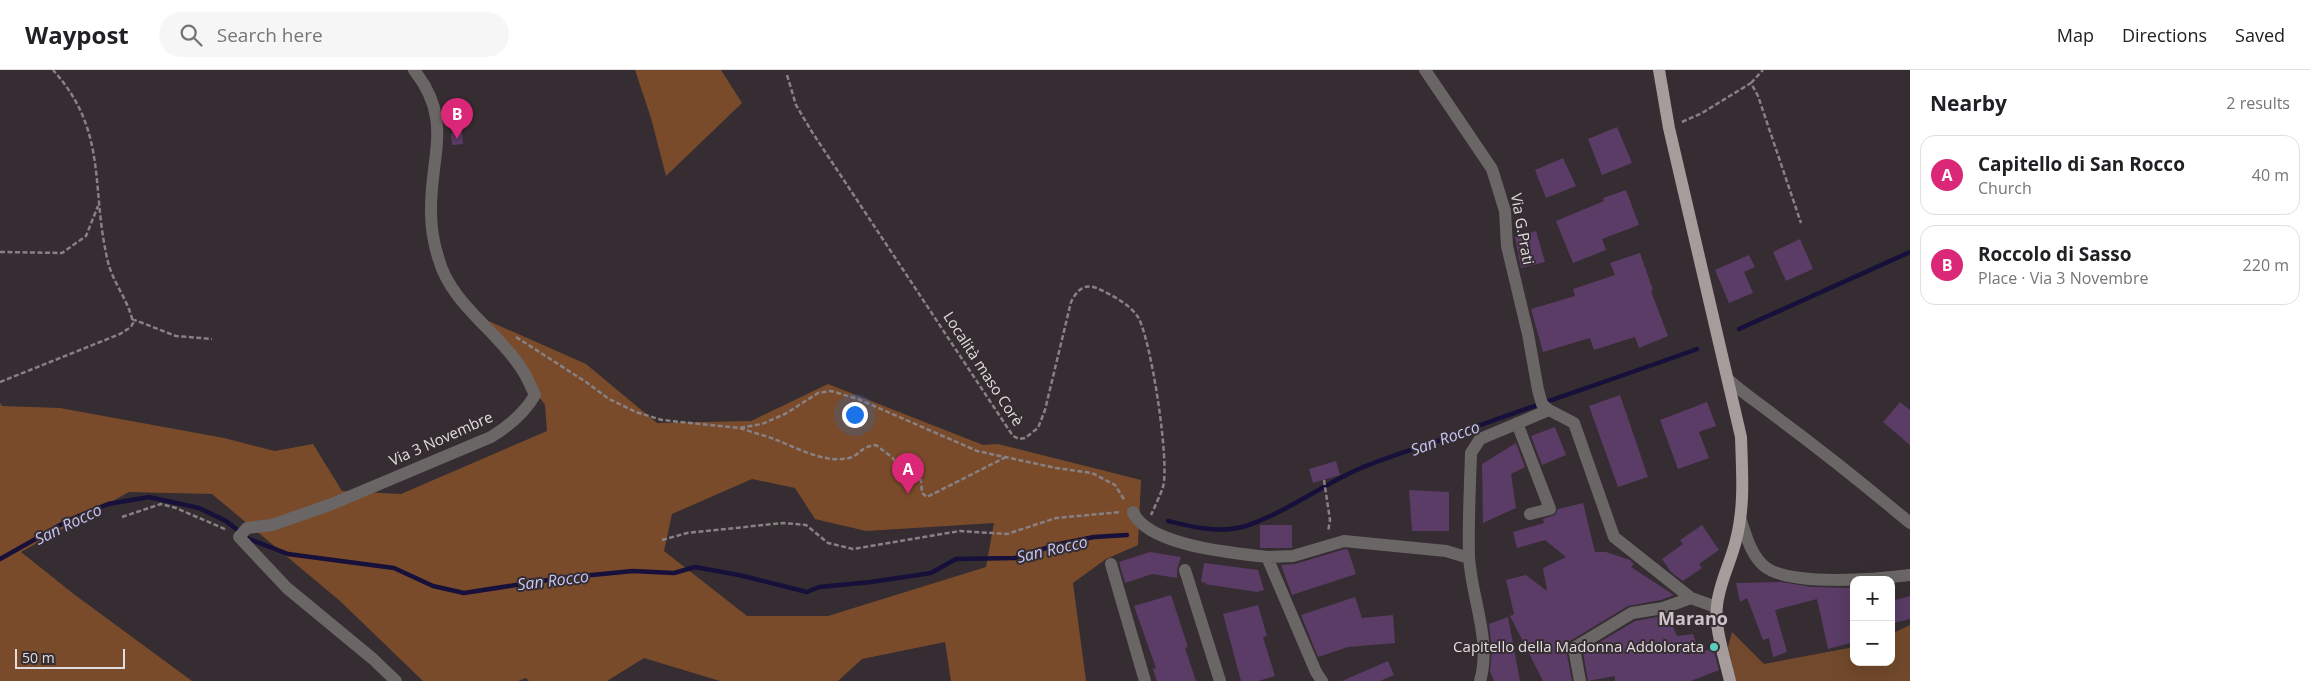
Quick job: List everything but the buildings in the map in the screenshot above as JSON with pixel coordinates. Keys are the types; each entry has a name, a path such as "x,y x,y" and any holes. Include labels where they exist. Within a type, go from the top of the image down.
{"main road":[{"path":"1659,70 1669,128 1730,381 1741,437 1743,489 1740,518 1736,541 1721,585 1716,607 1730,681"}],"street":[{"name":"Via 3 Novembre","path":"242,533 272,525 332,504 490,437 509,426 528,407 535,395 523,370 447,281 439,263 433,238 431,212 439,131 437,114 428,91 414,70"},
{"name":"Via G.Prati","path":"1425,70 1484,154 1492,169 1505,211 1507,246 1528,334 1538,390 1546,407"},
{"path":"1730,381 1744,394 1775,415 1910,523"},
{"path":"1480,681 1483,670 1482,637 1469,558 1471,453 1480,439 1518,423 1546,407 1574,423 1614,537 1691,598 1716,607"},
{"path":"1518,423 1550,510 1530,514"},
{"path":"1133,512 1135,517 1147,527 1168,539 1267,557 1293,556 1344,540 1446,551 1469,558"},
{"path":"1740,518 1754,555 1764,566 1791,577 1816,579 1910,575"},
{"path":"242,533 287,588 373,659 396,681"},
{"path":"1267,557 1316,672 1322,681"},
{"path":"1111,564 1146,681"},
{"path":"1185,570 1220,681"},
{"path":"1580,681 1574,648 1632,613 1663,608 1691,598"}],"path":[{"path":"0,382 120,334 131,327 132,319 108,264 99,204 97,167 89,130 74,97 53,70"},
{"path":"1669,128 1702,113 1751,83 1763,70"},
{"name":"Località maso Corè","path":"787,75 792,96 812,132 1013,436 1019,439 1025,438 1038,428 1045,410 1071,302 1077,291 1088,286 1097,287 1119,300 1137,316 1145,334 1164,443 1163,486 1147,527"},
{"path":"1751,83 1758,96 1800,224"},
{"path":"0,252 62,253 86,236 99,204"},
{"path":"132,319 176,336 212,340"},
{"path":"514,336 609,399 636,412 662,420 738,428 802,452 833,458 849,458 865,446 876,445 894,458 901,473 921,480 922,494 927,497 1006,458"},
{"path":"662,540 687,533 783,523 806,525 828,543 853,549 960,531 1007,534 1056,518 1133,512 1115,485 1092,473 1056,468 978,451 858,399 831,391 818,394 785,414 762,424 738,428"},
{"path":"1324,480 1330,520 1325,545"},
{"path":"122,518 161,504 242,533"}],"shaded area":[{"path":"635,70 721,70 742,103 666,176 651,118"},
{"path":"484,319 586,364 657,423 751,421 828,384 983,445 998,444 1141,480 1138,545 1106,559 1073,583 1086,681 951,681 945,642 862,659 838,681 720,681 644,658 607,681 529,681 526,678 518,681 423,681 340,601 212,494 129,492 21,552 75,595 192,681 0,681 0,403 2,406 60,408 224,438 275,451 313,444 342,491 401,494 547,431 545,405","holes":["752,479 795,488 815,519 866,531 994,523 986,567 828,616 747,616 664,551 672,514"]},
{"path":"1910,625 1910,681 1736,681 1728,647 1732,632 1764,664 1850,648 1850,666 1895,666 1895,632"}],"waterway":[{"path":"1739,329 1910,252"},
{"name":"San Rocco","path":"1168,521 1216,530 1246,526 1276,513 1371,464 1697,349"},
{"name":"San Rocco","path":"0,559 69,520 108,504 149,497 199,508 226,521 249,539 288,554 394,568 433,586 464,593 561,578 633,571 674,573 695,567 739,575 807,592 819,587 931,573 956,559 1015,558 1059,544 1094,537 1127,535"}],"place":[{"name":"Roccolo di Sasso","path":"457,139"},
{"name":"Capitello di San Rocco","path":"908,494"},
{"name":"Capitello della Madonna Addolorata","path":"1714,647"}],"district":[{"name":"Marano","path":"1693,619"}]}
